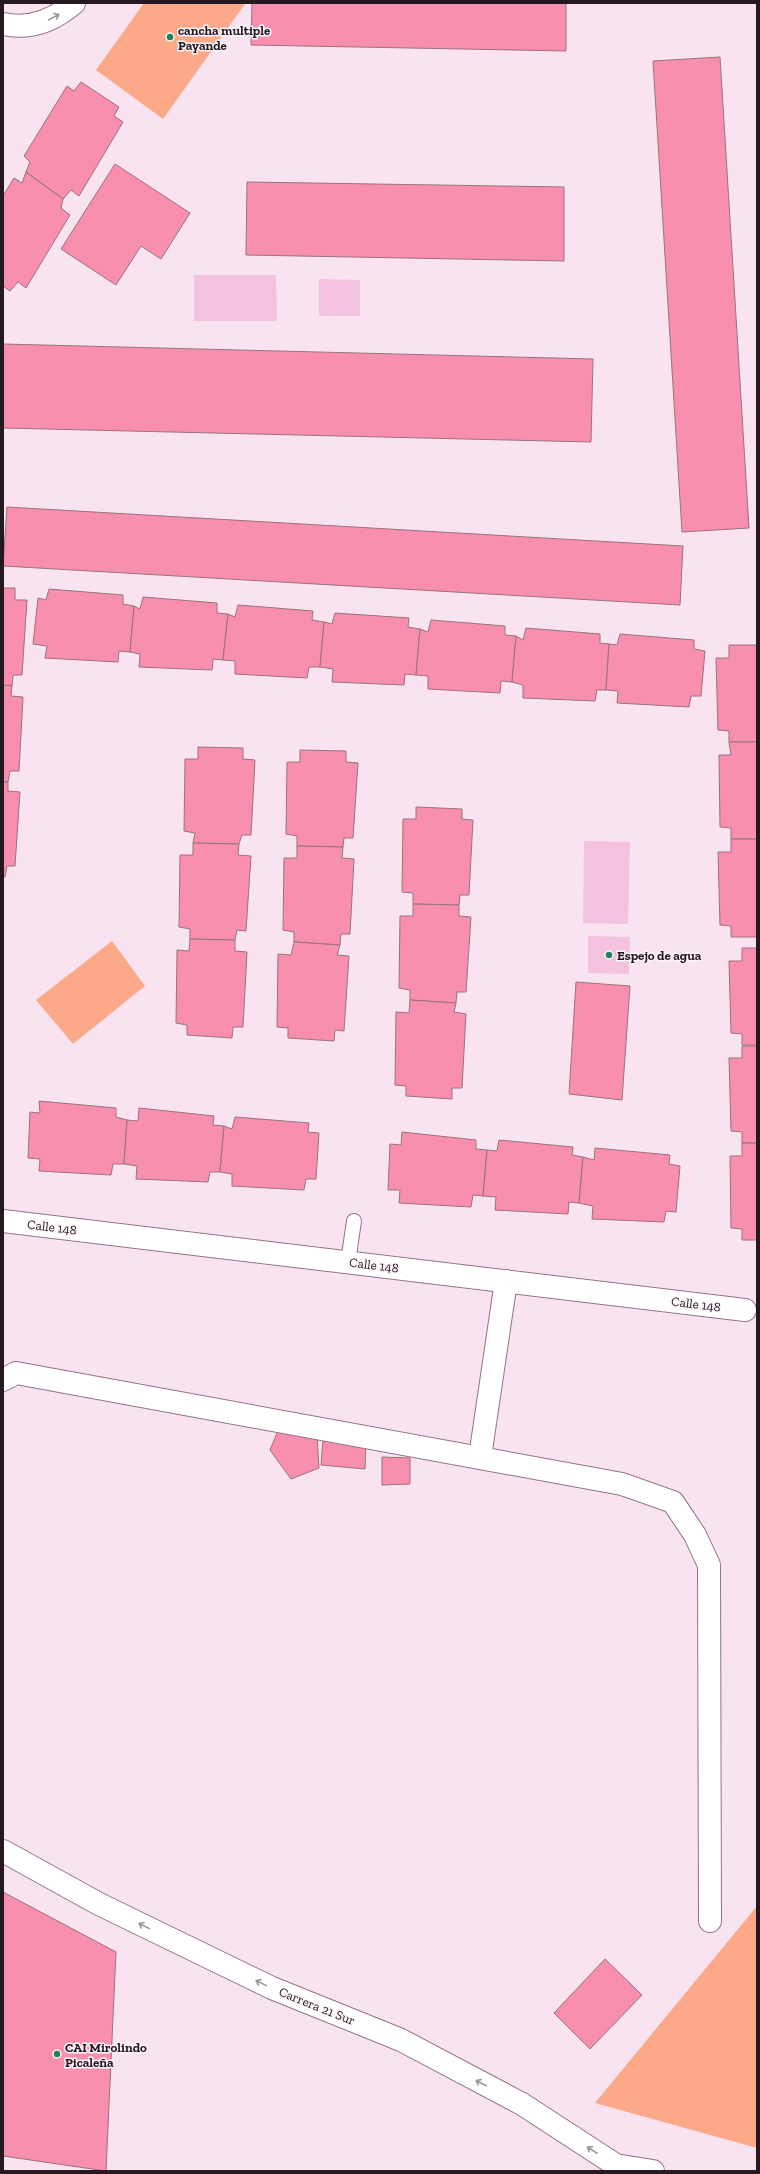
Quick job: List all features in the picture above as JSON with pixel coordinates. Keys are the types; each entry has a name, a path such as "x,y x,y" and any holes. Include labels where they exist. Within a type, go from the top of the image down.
{"street":[{"path":"3,24 24,26 52,19 74,3"},
{"path":"3,40 24,26"},
{"name":"Calle 148","path":"3,1221 745,1310"},
{"path":"480,1457 506,1281"},
{"path":"3,1380 16,1373 480,1457 622,1484 673,1502 695,1535 709,1566 710,1921"},
{"name":"Carrera 21 Sur","path":"3,1851 99,1904 272,1988 401,2040 522,2104 620,2168"},
{"path":"620,2168 653,2171"}],"lane":[{"path":"348,1262 354,1222"}],"shaded area":[{"name":"cancha multiple Payande","path":"144,3 245,4 163,119 96,70"},
{"path":"194,275 276,275 277,321 194,321"},
{"path":"319,279 360,280 360,316 319,316"},
{"path":"584,841 630,842 628,924 583,923"},
{"name":"Espejo de agua","path":"588,936 630,937 629,974 588,973"},
{"path":"112,941 145,986 73,1044 36,1000"},
{"path":"757,1906 757,2148 595,2103"}],"building":[{"path":"252,3 566,3 566,51 251,45"},
{"path":"720,57 749,528 682,532 653,61"},
{"path":"81,82 119,107 114,116 123,122 79,196 71,190 63,199 26,172 30,162 24,156 67,86 74,91"},
{"path":"115,164 190,213 161,259 141,246 116,285 61,249"},
{"path":"26,172 63,199 61,208 70,215 26,288 18,282 10,291 3,286 3,196 14,178 22,183"},
{"path":"247,182 564,187 564,261 246,255"},
{"path":"3,344 593,359 591,442 3,428"},
{"path":"7,507 683,546 680,605 3,566"},
{"path":"3,588 15,588 15,600 27,600 22,675 13,675 12,686 3,685"},
{"path":"49,589 123,595 123,604 134,606 130,652 119,651 118,662 45,658 47,646 33,644 38,598 46,600"},
{"path":"143,597 217,603 217,613 228,614 223,660 213,659 212,670 139,667 140,654 130,652 134,606 140,609"},
{"path":"238,605 313,611 312,620 324,622 320,667 309,667 307,678 235,674 235,661 223,660 228,614 235,617"},
{"path":"335,613 409,618 408,627 420,629 416,675 405,674 404,685 332,682 333,669 320,667 324,622 332,624"},
{"path":"431,620 505,626 505,635 516,636 512,682 501,681 500,693 428,689 428,676 416,675 420,629 428,632"},
{"path":"526,628 600,634 600,643 609,644 606,690 597,690 595,701 523,698 523,685 512,682 516,636 523,640"},
{"path":"620,634 694,640 694,649 705,651 701,696 691,696 689,707 617,703 618,691 606,690 609,644 617,645"},
{"path":"729,645 757,645 757,742 729,742 729,731 718,730 716,658 729,658"},
{"path":"3,685 12,686 11,696 23,697 19,771 10,771 8,782 3,782"},
{"path":"729,742 757,742 757,839 731,839 731,828 720,827 719,755 731,755"},
{"path":"198,747 243,748 243,759 255,760 251,835 242,835 239,844 193,843 195,833 184,831 185,759 198,759"},
{"path":"300,750 346,751 346,762 358,763 353,838 344,838 343,847 297,846 297,836 286,834 287,762 300,762"},
{"path":"3,782 8,782 8,791 20,792 15,866 7,866 5,877 3,877"},
{"path":"416,807 462,809 462,819 473,820 469,895 460,895 459,905 413,904 413,893 402,892 403,819 416,819"},
{"path":"731,839 757,839 757,937 731,937 731,926 720,925 718,852 731,852"},
{"path":"193,843 239,844 238,855 251,856 246,931 237,930 235,940 190,939 190,929 179,927 180,855 193,855"},
{"path":"297,846 343,847 342,858 354,859 350,934 341,934 340,945 294,942 294,932 283,930 284,858 297,858"},
{"path":"413,904 459,905 459,916 471,917 466,992 457,992 456,1003 410,1000 410,990 399,988 400,916 413,916"},
{"path":"190,939 235,940 235,951 247,952 243,1027 233,1027 232,1038 187,1035 187,1025 176,1023 177,950 189,951"},
{"path":"294,942 340,945 337,955 349,956 344,1031 335,1030 334,1041 288,1038 288,1028 277,1027 278,954 291,955"},
{"path":"742,948 757,948 757,1045 742,1045 742,1034 731,1033 729,961 742,961"},
{"path":"576,982 630,986 622,1100 569,1094"},
{"path":"410,1000 456,1003 454,1012 466,1014 462,1088 452,1088 452,1099 406,1096 406,1086 395,1085 396,1012 409,1013"},
{"path":"742,1046 757,1046 757,1143 742,1143 742,1132 731,1131 729,1058 742,1058"},
{"path":"39,1101 116,1108 116,1117 127,1120 124,1164 113,1164 111,1175 39,1171 40,1159 28,1158 30,1112 40,1113"},
{"path":"139,1108 214,1116 213,1125 224,1126 220,1172 210,1172 208,1182 136,1179 137,1166 124,1164 127,1120 138,1121"},
{"path":"235,1117 309,1123 308,1132 319,1133 316,1179 306,1179 304,1190 232,1186 232,1174 220,1172 224,1126 232,1129"},
{"path":"402,1132 476,1140 476,1149 487,1150 483,1196 473,1195 471,1207 399,1203 400,1190 388,1190 390,1144 401,1145"},
{"path":"499,1140 573,1147 572,1155 583,1157 579,1203 569,1202 568,1214 495,1210 496,1197 483,1196 487,1150 497,1151"},
{"path":"742,1143 757,1143 757,1240 742,1240 742,1229 731,1228 730,1156 742,1156"},
{"path":"595,1148 670,1155 669,1164 680,1166 676,1212 666,1211 664,1222 592,1219 593,1206 579,1203 583,1157 594,1160"},
{"path":"279,1428 317,1434 319,1468 291,1479 270,1450"},
{"path":"323,1440 366,1442 365,1469 321,1465"},
{"path":"382,1457 410,1458 410,1484 382,1485"},
{"name":"CAI Mirolindo Picaleña","path":"3,1892 116,1952 106,2171 3,2156"},
{"path":"605,1959 642,1995 590,2049 554,2013"}],"place":[{"name":"cancha multiple Payande","path":"170,37"},
{"name":"Espejo de agua","path":"609,955"},
{"name":"CAI Mirolindo Picaleña","path":"57,2054"}]}
